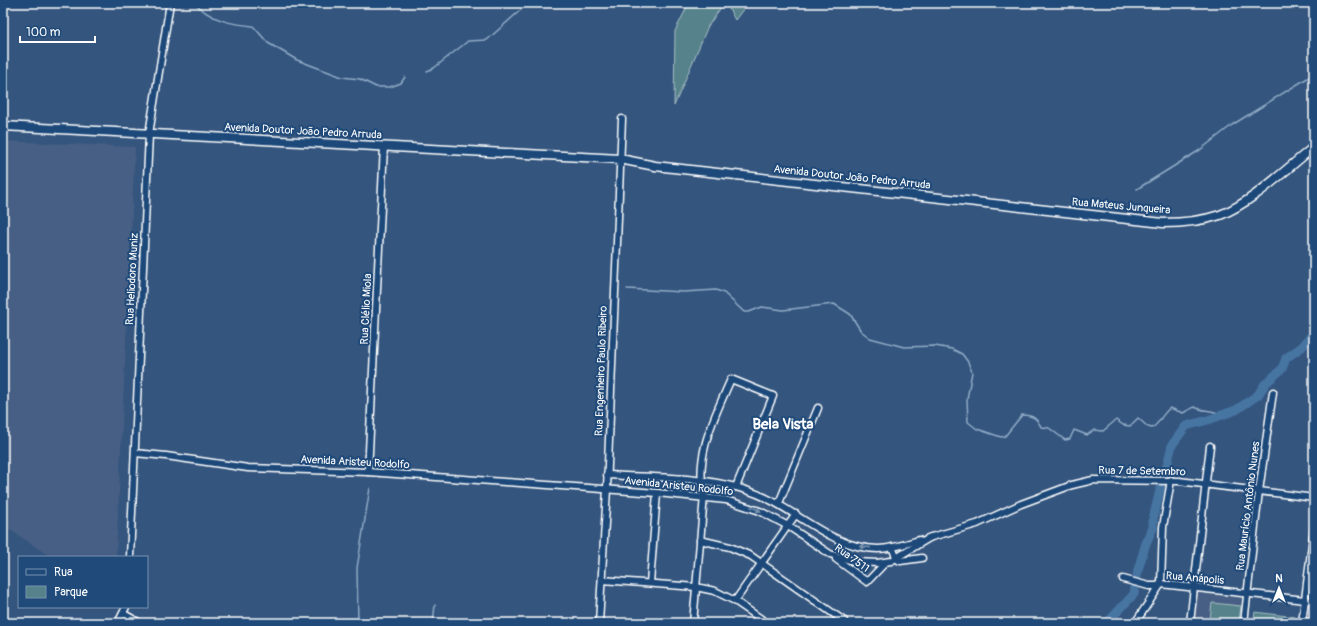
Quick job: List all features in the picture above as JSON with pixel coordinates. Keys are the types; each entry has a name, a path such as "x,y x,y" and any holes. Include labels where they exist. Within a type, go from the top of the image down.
{"main road":[{"name":"Avenida Doutor João Pedro Arruda","path":"3,126 602,158 616,162 620,158 631,165 655,166 1047,210"},
{"name":"Rua Mateus Junqueira","path":"1047,210 1163,223 1206,219 1220,215 1241,204 1314,147"}],"street":[{"name":"Rua Heliodoro Muniz","path":"130,556 149,134 170,3"},
{"name":"Rua Engenheiro Paulo Ribeiro","path":"599,623 607,489 622,119"},
{"name":"Rua Clélio Miola","path":"368,472 384,146"},
{"path":"693,623 704,496 700,481 701,467 706,441 731,378 773,396 736,487"},
{"name":"Rua Maurício Antônio Nunes","path":"1244,623 1274,392"},
{"path":"779,503 818,408"},
{"path":"1190,623 1210,446"},
{"name":"Avenida Aristeu Rodolfo","path":"134,454 166,456 248,468 368,472 704,496 737,502 760,511 788,526 836,557 856,562 885,563 897,559 916,545 931,537"},
{"name":"Avenida Aristeu Rodolfo","path":"607,475 700,481 736,487 779,503 841,541 869,548 892,547 931,537"},
{"name":"Rua 7 de Setembro","path":"931,537 977,524 1021,504 1086,481 1111,478 1171,480 1314,498"},
{"path":"1135,623 1161,584 1163,528 1171,480"},
{"path":"650,583 657,493"},
{"path":"735,601 796,514"},
{"path":"1302,623 1314,528"},
{"path":"700,540 741,551 762,563 844,621"},
{"path":"892,547 897,559 903,562 922,558"},
{"name":"Rua 7511","path":"823,550 867,582 885,563"},
{"name":"Rua Anápolis","path":"1123,579 1154,586 1161,584 1314,600"},
{"path":"602,580 696,587 715,591 735,601 767,623"},
{"path":"118,623 124,614 126,608"},
{"path":"124,614 140,623"}],"shaded area":[{"path":"3,141 135,147 116,556 50,556 3,525"},
{"path":"1198,592 1242,598 1239,623 1194,623"}],"green space":[{"path":"689,3 724,3 708,26 674,106 675,31"},
{"path":"726,3 748,3 735,20"},
{"path":"1212,603 1241,606 1239,622 1210,619"},
{"path":"1255,612 1295,617 1294,623 1253,623"}],"waterway":[{"path":"195,3 207,13 221,20 253,26 268,43 297,60 342,77 360,79 376,87 390,87 401,83 405,77"},
{"path":"427,71 434,68 468,41 487,40 524,7 532,3"},
{"path":"1137,189 1200,150 1232,125 1314,74"},
{"path":"627,289 684,292 716,290 724,293 744,312 749,312 762,307 783,310 834,304 850,314 861,331 870,338 904,347 935,346 952,349 962,354 968,362 972,372 967,399 968,422 977,429 1001,437 1005,436 1022,415 1034,418 1038,421 1041,427 1049,428 1065,440 1070,439 1074,430 1087,435 1094,430 1103,431 1116,420 1123,425 1130,426 1138,418 1148,427 1152,428 1170,408 1183,413 1194,407 1222,415"},
{"path":"1165,474 1172,445 1186,426 1236,410 1258,395 1265,384 1282,369 1286,358 1302,347 1314,332"},
{"path":"1107,623 1134,594 1138,570 1146,543 1153,528 1153,519 1161,486"},
{"path":"358,623 357,568 370,488"},
{"path":"433,623 435,605"}],"district":[{"name":"Bela Vista","path":"783,424"}]}
